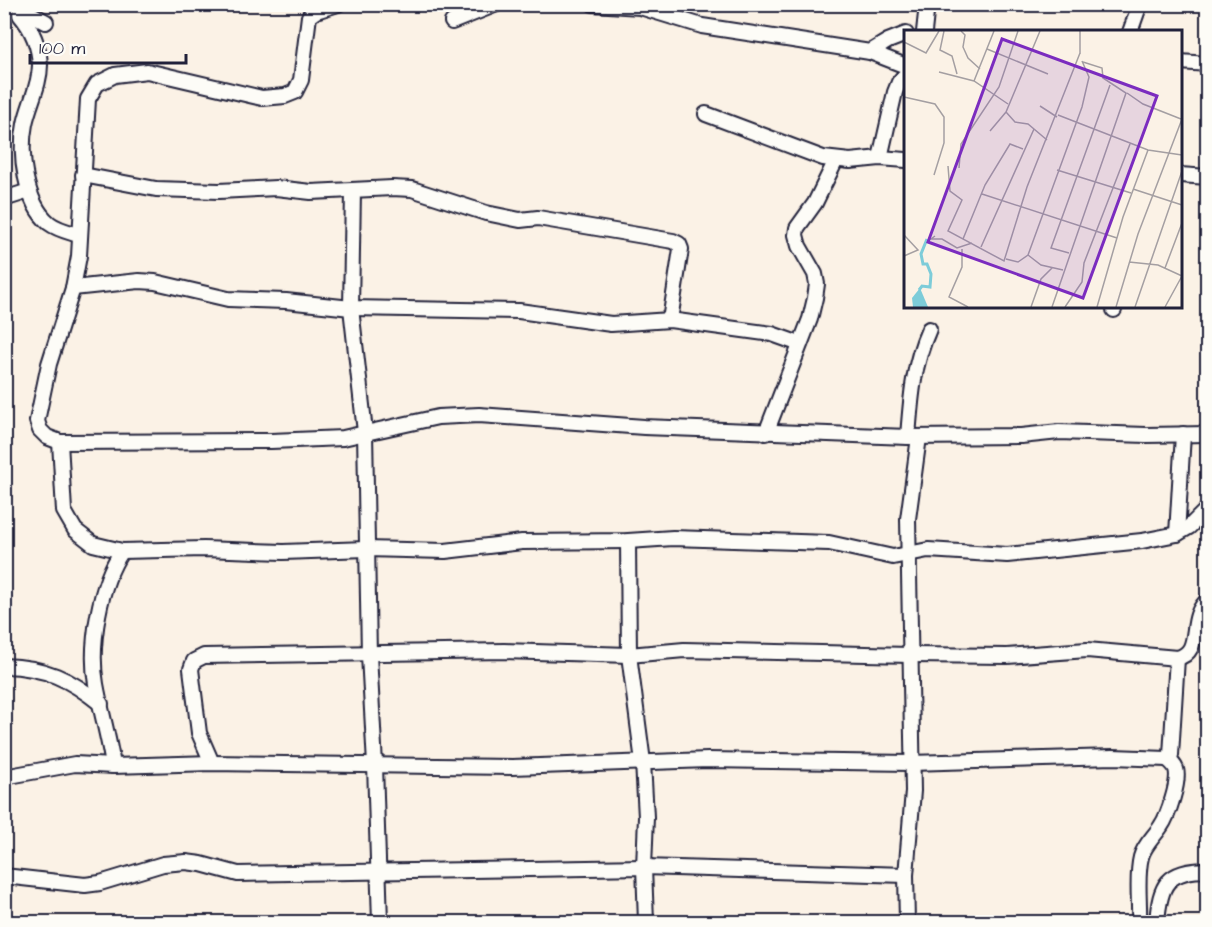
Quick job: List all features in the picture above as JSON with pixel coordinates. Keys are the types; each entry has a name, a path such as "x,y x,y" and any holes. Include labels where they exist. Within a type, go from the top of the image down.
{"street":[{"path":"338,4 316,11 309,16 301,80 295,92 285,96 262,98 147,71 115,75 97,84 88,99 79,256 73,288 49,364 37,421 40,430 47,437 60,442 271,441 343,438 438,417 479,415 766,433 913,437 1021,436 1059,432 1146,435 1208,434"},
{"path":"452,22 496,4"},
{"path":"592,4 640,7 702,26 870,52 904,65"},
{"path":"922,30 927,4"},
{"path":"1131,30 1140,4"},
{"path":"46,22 24,10 20,11 20,15 35,39 40,65 24,132 24,165 29,191 40,212 50,224 63,231 79,235"},
{"path":"870,52 904,35"},
{"path":"1182,62 1208,63"},
{"path":"880,158 895,92 904,76"},
{"path":"706,114 823,158 850,161 880,158 904,160"},
{"path":"766,433 810,319 817,284 815,274 799,246 797,228 815,203 836,160"},
{"path":"83,175 156,189 219,191 276,188 311,192 411,189 512,219 538,218 673,241 679,244 681,249 670,320"},
{"path":"1182,175 1208,177"},
{"path":"4,199 29,191"},
{"path":"353,191 351,308 365,432 369,655 380,871 380,922"},
{"path":"73,288 139,281 156,282 228,299 286,301 351,308 519,311 611,324 670,320 772,334 800,344"},
{"path":"907,922 906,875 911,830 912,763 907,553 914,371 919,350 929,329"},
{"path":"1177,534 1183,434"},
{"path":"60,442 64,511 75,530 93,544 122,551 204,549 283,552 366,549 445,551 522,542 628,541 673,538 829,543 893,557 927,550 1007,555 1142,541 1177,534 1189,527 1208,508"},
{"path":"628,541 629,655 646,817 644,867 646,922"},
{"path":"113,766 96,682 94,640 107,579 122,551"},
{"path":"212,763 199,733 190,669 194,661 204,656 504,651 629,655 684,650 910,656 1007,656 1087,650 1177,658 1185,656 1190,651 1200,606 1208,600"},
{"path":"1167,759 1171,755 1177,658"},
{"path":"4,666 41,669 83,690 101,704"},
{"path":"4,777 75,764 113,766 212,763 512,767 777,760 912,763 1113,757 1167,759 1174,764 1177,772 1176,780 1171,804 1163,824 1146,844 1141,856 1139,922"},
{"path":"4,876 85,885 100,883 163,864 186,862 238,874 644,867 906,875"},
{"path":"1157,922 1163,889 1170,878 1188,870 1208,870"}]}
